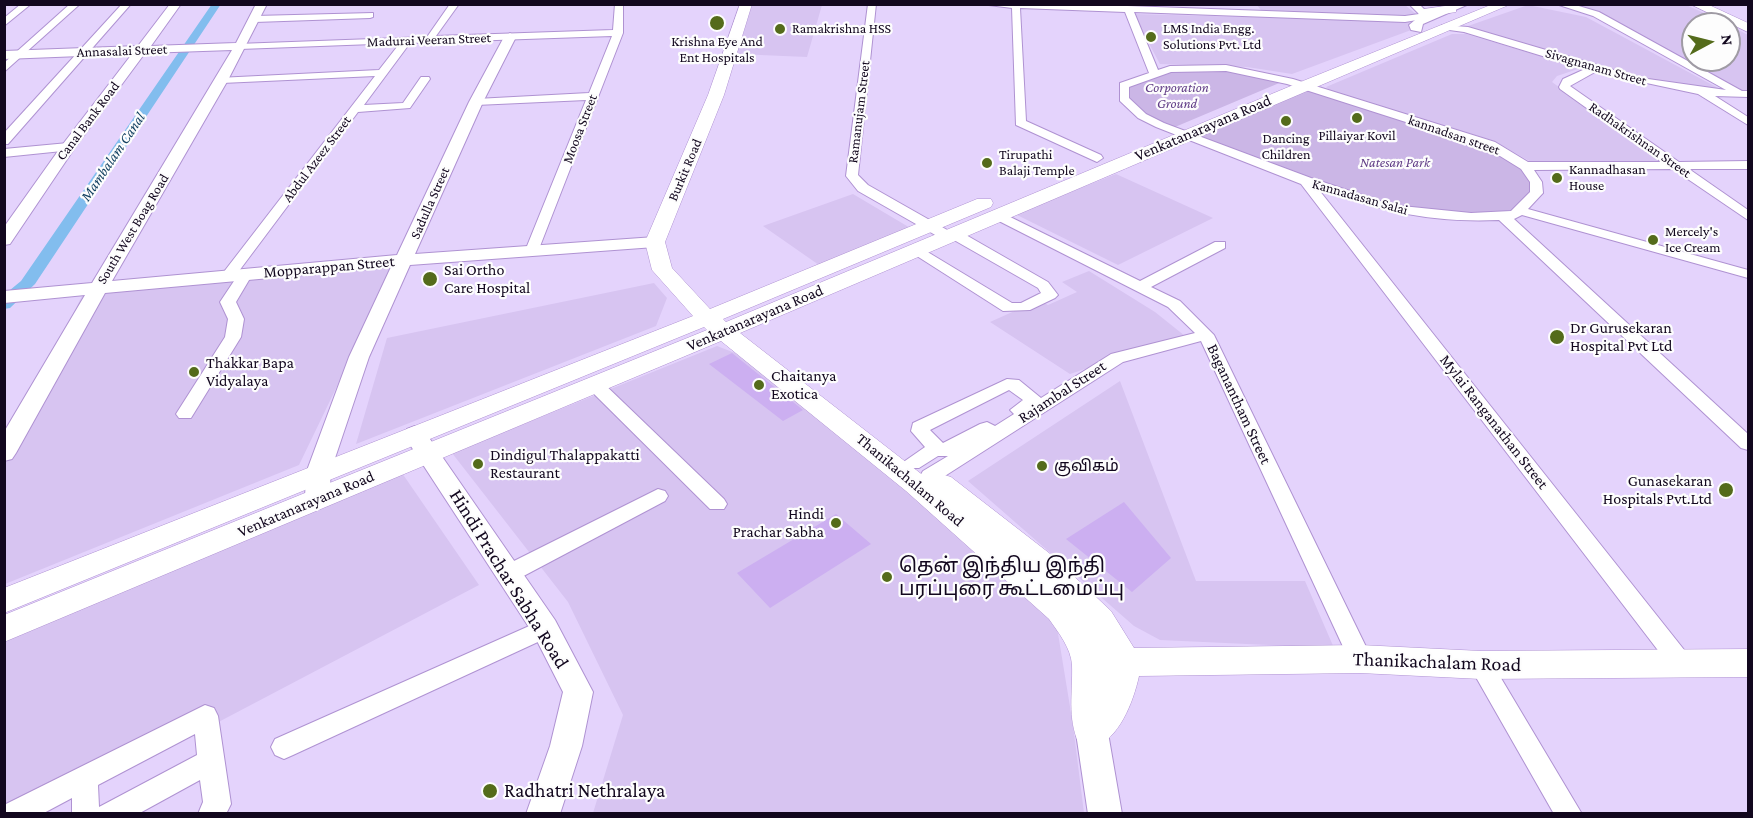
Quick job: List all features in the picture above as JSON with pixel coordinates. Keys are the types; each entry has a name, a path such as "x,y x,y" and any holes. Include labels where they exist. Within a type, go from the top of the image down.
{"main road":[{"name":"Burkit Road","path":"655,242 716,95 746,4"},
{"name":"Venkatanarayana Road","path":"4,629 318,486 421,443 721,322 952,235 1179,132 1296,83 1421,20 1484,4"},
{"name":"Venkatanarayana Road","path":"1296,83 1421,20 1505,4"},
{"path":"1696,4 1749,28"},
{"path":"1421,20 1452,9"},
{"name":"Venkatanarayana Road","path":"421,443 594,384 929,225 1097,158 1179,132"},
{"path":"655,242 662,270 674,283 721,322 927,463 1038,561 1100,620 1125,664 1119,694 1106,717 1092,733"},
{"path":"662,263 673,267 721,322"},
{"name":"Thanikachalam Road","path":"721,322 916,484 1060,610 1076,631 1089,663"},
{"name":"Venkatanarayana Road","path":"4,602 318,486"},
{"name":"Thanikachalam Road","path":"1125,664 1360,659 1481,665 1749,663"},
{"path":"1092,733 1087,692 1089,663 1125,664"}],"street":[{"path":"4,69 76,4"},
{"path":"4,141 126,4"},
{"name":"Canal Bank Road","path":"4,240 68,147 176,4"},
{"name":"South West Boag Road","path":"4,453 99,287 222,81 262,4"},
{"path":"429,40 455,4"},
{"name":"Moosa Street","path":"532,251 618,33 620,4"},
{"name":"Ramanujam Street","path":"872,4 852,176 863,188 1043,285 1050,295 1024,308 1009,308 911,252"},
{"name":"Sivagnanam Street","path":"985,4 1128,9 1162,7 1421,20 1465,29 1664,87 1701,92 1746,94"},
{"path":"1250,4 1256,13"},
{"path":"1452,9 1464,4"},
{"path":"1560,4 1603,18 1746,94"},
{"path":"4,9 25,6"},
{"path":"4,23 25,6"},
{"path":"1016,6 1020,123 1097,158"},
{"path":"1128,9 1154,73"},
{"path":"255,19 370,15"},
{"name":"Madurai Veeran Street","path":"240,46 406,42 484,34 510,37 618,33"},
{"name":"Sadulla Street","path":"318,486 359,357 476,102 510,37"},
{"name":"Abdul Azeez Street","path":"185,414 233,336 237,325 233,308 228,302 237,275 380,74 406,42"},
{"name":"Annasalai Street","path":"4,55 240,46"},
{"name":"kannadsan street","path":"1154,73 1170,69 1226,68 1296,83 1491,145 1525,166"},
{"name":"Radhakrishnan Street","path":"1597,68 1567,81 1564,87 1749,216"},
{"name":"Kannadasan Salai","path":"1154,73 1124,85 1124,99 1142,116 1306,181 1367,201 1415,213 1504,217 1521,211"},
{"path":"222,81 380,74"},
{"path":"355,109 406,106 425,79"},
{"path":"1701,92 1749,122"},
{"path":"476,102 592,96"},
{"path":"4,153 68,147"},
{"path":"1525,166 1749,165"},
{"path":"1525,166 1536,182 1536,193 1521,211 1749,274"},
{"name":"Mylai Ranganathan Street","path":"1306,181 1682,663"},
{"name":"Baganantham Street","path":"998,214 1173,304 1206,335 1360,659"},
{"path":"1504,217 1749,444"},
{"name":"Mopparappan Street","path":"4,297 404,260 655,242"},
{"path":"1141,286 1220,245"},
{"path":"911,252 1006,315"},
{"name":"Rajambal Street","path":"927,463 1117,358 1206,335"},
{"path":"594,384 717,504"},
{"path":"1008,384 1013,384 1037,404 942,451 927,463 920,427 1008,384"},
{"name":"Hindi Prachar Sabha Road","path":"421,443 545,628 578,692 566,746 543,813"},
{"path":"508,574 657,496"},
{"path":"284,747 545,628"},
{"path":"1481,665 1569,813"},
{"path":"14,813 205,716 213,760 217,804 211,813"},
{"path":"1092,733 1106,813"},
{"path":"110,813 213,760"},
{"path":"84,778 86,813"}],"shaded area":[{"name":"Ramakrishna HSS","path":"752,5 822,5 807,57 737,54"},
{"path":"1257,5 1405,5 1417,15 1413,17 1263,13"},
{"path":"1528,5 1586,17 1681,68 1681,72 1688,72 1720,89 1662,86 1472,31 1468,26"},
{"path":"1567,5 1686,5 1701,12 1681,12 1681,59 1598,12"},
{"path":"1133,14 1405,21 1422,26 1292,74 1247,67 1160,64"},
{"path":"1741,31 1748,35 1748,92 1735,89 1705,72 1741,72"},
{"path":"1452,34 1466,34 1581,68 1557,76 1552,82 1663,163 1531,162 1494,141 1329,90 1326,87"},
{"path":"1116,174 1213,218 1118,265 1015,214"},
{"path":"853,194 912,229 819,265 763,226"},
{"name":"Thakkar Bapa Vidyalaya","path":"395,266 299,465 5,584 4,451 83,294"},
{"path":"1089,271 1155,312 1185,336 1070,374 990,322 1039,300 1048,305 1077,292 1062,282"},
{"path":"654,283 667,298 656,326 356,444 387,338"},
{"path":"717,346 735,353 863,444 1053,603 1073,725 1084,813 593,813 623,715 568,602 452,453"},
{"path":"1120,381 1196,581 1305,581 1334,648 1160,640 1134,626 968,481"},
{"path":"402,473 479,585 209,727 5,813 4,642"}],"green space":[{"name":"Corporation Ground","path":"1171,69 1224,69 1284,81 1175,127 1143,114 1126,98 1127,86"},
{"name":"Natesan Park","path":"1306,88 1489,146 1523,167 1538,194 1519,215 1495,217 1384,207 1193,136"}],"building":[{"name":"Chaitanya Exotica","path":"732,353 803,410 783,421 709,364"},
{"path":"1124,502 1171,558 1132,592 1066,539"},
{"name":"தென் இந்திய இந்தி பரப்புரை கூட்டமைப்பு","path":"836,514 871,544 770,608 737,573"}],"waterway":[{"name":"Mambalam Canal","path":"4,304 27,284 217,4"}],"place":[{"name":"Krishna Eye And Ent Hospitals","path":"717,23"},
{"name":"Ramakrishna HSS","path":"780,29"},
{"name":"LMS India Engg. Solutions Pvt. Ltd","path":"1151,37"},
{"name":"Pillaiyar Kovil","path":"1357,118"},
{"name":"Dancing Children","path":"1286,121"},
{"name":"Tirupathi Balaji Temple","path":"987,163"},
{"name":"Kannadhasan House","path":"1557,178"},
{"name":"Mercely's Ice Cream","path":"1653,240"},
{"name":"Sai Ortho Care Hospital","path":"430,279"},
{"name":"Dr Gurusekaran Hospital Pvt Ltd","path":"1557,337"},
{"name":"Thakkar Bapa Vidyalaya","path":"194,372"},
{"name":"Chaitanya Exotica","path":"759,385"},
{"name":"Dindigul Thalappakatti Restaurant","path":"478,464"},
{"name":"குவிகம்","path":"1042,466"},
{"name":"Gunasekaran Hospitals Pvt.Ltd","path":"1726,490"},
{"name":"Hindi Prachar Sabha","path":"836,523"},
{"name":"தென் இந்திய இந்தி பரப்புரை கூட்டமைப்பு","path":"887,577"},
{"name":"Radhatri Nethralaya","path":"490,791"}]}
